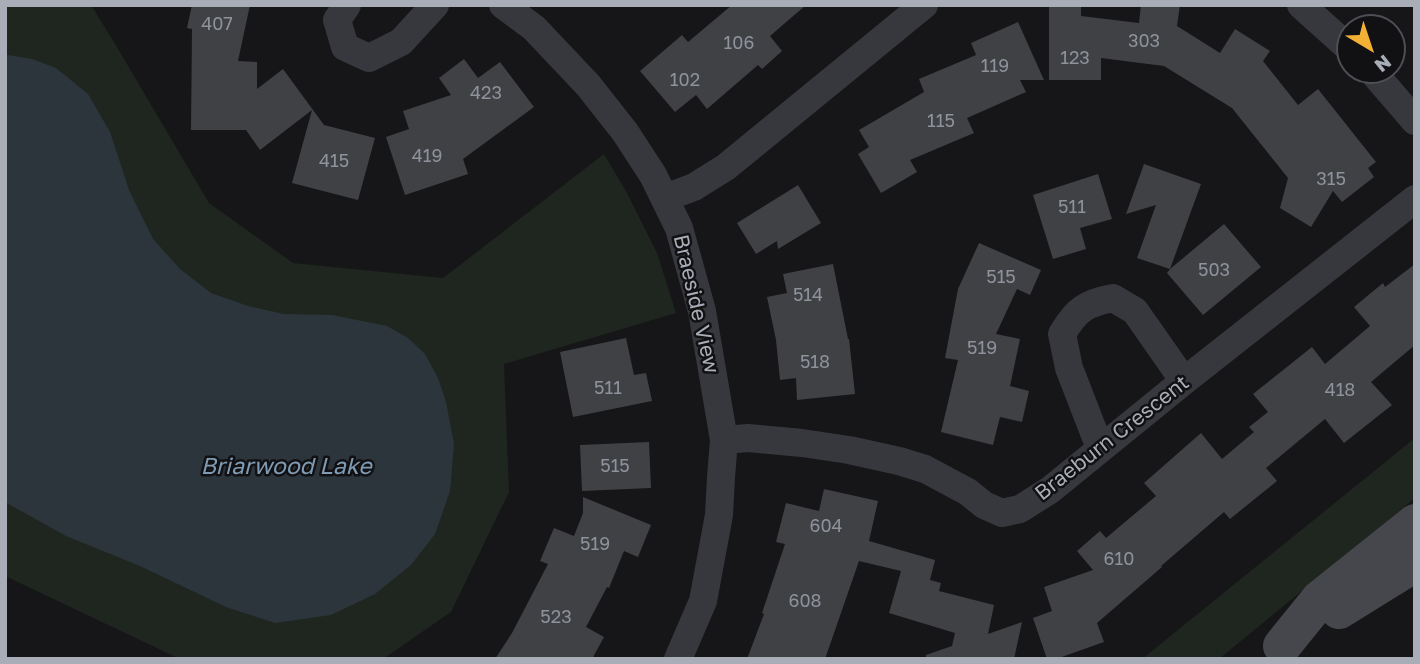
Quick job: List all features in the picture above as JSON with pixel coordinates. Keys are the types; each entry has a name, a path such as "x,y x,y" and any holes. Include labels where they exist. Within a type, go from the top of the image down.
{"main road":[{"path":"1273,652 1320,599 1415,523"},
{"path":"1273,652 1415,563"}],"street":[{"path":"347,5 337,20 345,47 369,58 401,42 435,5"},
{"name":"Braeside View","path":"503,5 534,28 588,85 625,132 665,198 679,228 702,311 724,440 719,515 703,601 678,659"},
{"path":"665,198 694,187 726,167 924,5"},
{"path":"1301,5 1336,36"},
{"path":"1383,84 1415,121"},
{"name":"Braeburn Crescent","path":"724,440 748,438 802,443 899,461 925,469 1002,513 1020,509 1051,490 1184,380 1415,200"},
{"path":"1100,448 1069,368 1062,334 1071,318 1093,302 1113,298 1135,311 1184,380"}],"shaded area":[{"path":"5,5 91,5 209,203 293,263 443,278 604,154 627,193 657,253 676,313 504,364 509,492 451,612 383,659 180,659 5,576"},
{"path":"1415,438 1415,498 1219,659 1142,659"}],"water":[{"name":"Briarwood Lake","path":"5,56 32,59 56,68 88,94 110,132 129,190 153,239 180,269 211,293 248,306 284,314 332,315 387,326 408,338 425,354 438,378 446,402 454,444 450,491 435,534 411,565 375,594 331,615 275,623 226,607 140,566 66,536 5,502"}],"building":[{"path":"192,5 250,5 238,61 257,62 257,89 283,69 324,125 375,138 358,200 292,183 312,110 260,150 246,130 191,130 192,29 187,28"},
{"path":"732,5 806,5 770,36 782,51 762,69 758,65 707,109 696,95 675,112 640,71 682,35 688,42"},
{"path":"1141,5 1180,5 1177,26 1220,53 1235,29 1270,51 1263,61 1298,105 1318,89 1376,162 1368,168 1374,177 1342,202 1333,191 1311,227 1280,208 1288,178 1232,108 1164,66 1101,58 1101,80 1049,80 1049,7 1081,7 1081,16 1139,23"},
{"path":"1018,22 1044,80 1020,80 1026,92 967,118 974,133 910,160 917,172 881,193 858,154 869,147 859,130 924,92 919,79 976,55 971,43"},
{"path":"464,59 478,78 500,62 534,107 463,159 468,174 405,195 386,137 409,129 403,111 451,95 439,78"},
{"path":"1144,164 1201,184 1170,269 1137,258 1156,205 1126,214"},
{"path":"1098,174 1112,219 1080,228 1086,249 1053,259 1033,195"},
{"path":"798,185 821,223 778,249 777,241 756,254 737,223"},
{"path":"1224,224 1261,267 1203,315 1167,273"},
{"path":"979,243 1041,270 1030,295 1017,289 996,334 1020,339 1010,386 1029,391 1022,422 1000,417 993,445 941,432 958,360 945,358 958,289"},
{"path":"833,264 849,339 855,394 797,400 796,378 780,380 776,340 767,297 787,293 783,274"},
{"path":"1415,264 1415,345 1371,382 1392,405 1344,443 1325,419 1266,468 1277,481 1230,519 1224,512 1097,623 1104,642 1056,659 1047,659 1033,618 1052,611 1044,587 1093,570 1077,551 1100,531 1106,538 1156,496 1144,483 1201,433 1222,459 1254,432 1249,427 1268,412 1253,394 1312,347 1325,364 1370,326 1354,307 1383,283 1385,287"},
{"path":"626,338 634,375 646,373 652,401 573,417 560,352"},
{"path":"649,442 651,488 582,491 580,445"},
{"path":"824,489 878,501 869,541 935,560 930,580 941,583 939,591 994,605 988,634 1022,622 1014,659 926,659 926,655 952,646 955,633 889,613 901,571 859,561 825,659 747,659 785,544 776,542 786,503 819,511"},
{"path":"583,497 651,525 638,557 624,551 609,588 607,587 586,627 604,637 592,659 495,659 512,633 548,564 540,561 554,528 574,536 583,513"}]}
